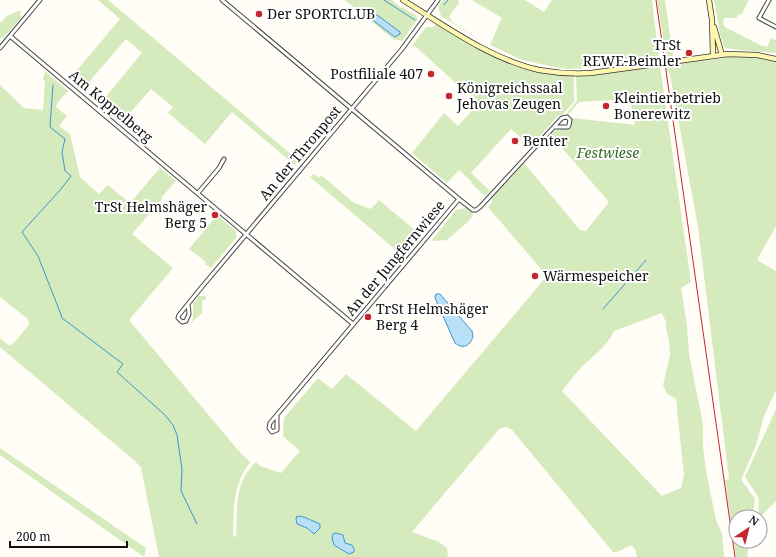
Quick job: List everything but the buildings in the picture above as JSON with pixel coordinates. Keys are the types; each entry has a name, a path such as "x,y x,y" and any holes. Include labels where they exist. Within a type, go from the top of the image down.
{"main road":[{"path":"403,0 489,51 512,61 540,70 575,74 591,73 722,55 758,55 776,59"},
{"path":"709,0 712,20 713,56"},
{"path":"712,20 722,55"}],"street":[{"path":"0,48 40,0"},
{"path":"222,0 352,108 458,199"},
{"name":"An der Thronpost","path":"188,304 188,317 186,321 182,322 178,318 179,315 188,304 246,234 402,49 438,0"},
{"path":"769,0 759,18 776,26"},
{"name":"Am Koppelberg","path":"10,36 353,324"},
{"name":"An der Jungfernwiese","path":"277,415 277,430 272,432 268,426 277,415 353,324 458,199 470,209 478,209 564,116 570,120 568,126 554,127"},
{"path":"198,193 224,159"}],"green space":[{"path":"98,0 108,0 299,161 295,165 232,112 205,144 168,113 173,107 151,89 121,123 99,105 142,53 126,39 82,90 69,80 120,19"},
{"path":"345,0 392,0 401,8 402,7 417,16 417,20 402,41 393,39"},
{"path":"443,0 458,0 459,6 457,5 449,17 451,21 485,43 441,16 438,7"},
{"path":"472,0 525,0 544,12 552,0 652,0 659,59 609,65 606,67 569,69 522,60 490,45 502,18"},
{"path":"657,0 665,0 673,56 666,58"},
{"path":"714,0 749,0 741,15 739,14 736,18 724,18 723,23 725,27 760,45 767,47 771,38 776,40 776,53 724,47 720,35"},
{"path":"20,10 21,18 3,38 2,37 0,39 0,23 7,16"},
{"path":"436,24 476,48 507,61 573,75 574,77 574,102 563,114 558,116 531,146 511,129 471,173 490,191 485,196 459,170 447,183 412,153 444,113 458,126 480,102 471,94 469,95 415,46 412,46 426,27 433,27"},
{"path":"729,56 741,56 776,62 776,226 757,260 776,271 776,390 764,416 756,445 742,478 742,481 755,499 754,509 729,509 725,480 729,479 698,227 670,74 667,71 667,65 725,58"},
{"name":"Festwiese","path":"660,66 691,282 681,288 687,325 689,354 703,424 703,446 706,471 716,520 722,534 724,557 637,557 635,549 632,546 613,552 512,430 506,427 499,429 412,532 439,542 447,548 448,557 159,557 141,468 135,461 0,347 0,338 8,345 13,344 29,325 28,319 0,297 0,85 24,108 43,110 45,81 43,80 45,71 68,91 58,102 56,107 67,116 59,126 70,134 80,177 99,194 108,185 130,203 160,168 176,181 132,234 173,268 129,320 237,449 250,462 240,480 235,498 233,536 236,537 238,497 243,479 256,462 260,466 281,473 300,451 283,436 284,418 318,378 332,389 346,374 416,431 547,276 488,207 492,202 491,199 524,163 580,230 586,231 609,202 550,134 558,129 568,129 571,125 572,118 635,125 630,99 579,102 568,115 566,114 577,101 577,75 609,73","holes":["662,313 666,322 670,355 663,385 667,394 676,399 684,475 681,488 662,496 562,391 577,372 603,347 614,331"]},
{"path":"314,174 319,178 321,175 354,203 371,209 379,200 422,236 404,257 310,177"},
{"path":"466,208 472,212 473,215 469,221 447,240 432,240 456,210"},
{"path":"217,215 236,231 236,238 211,268 205,264 206,262 189,249"},
{"path":"199,296 205,296 206,298 205,300 202,300 202,313 192,322 193,304"},
{"path":"776,409 776,501 768,509 758,509 759,498 745,477"},
{"path":"0,448 146,548 144,557 0,455"},
{"path":"735,549 748,549 747,557 736,557"}],"water":[{"path":"377,15 400,32 400,34 395,37 374,21 372,18"},
{"path":"436,294 440,294 472,331 473,337 468,345 461,346 455,343 435,298"},
{"path":"297,516 304,517 320,524 320,528 314,534 307,528 297,524"},
{"path":"336,533 343,535 345,543 352,545 354,552 349,554 334,545 332,538 333,534"}],"waterway":[{"path":"384,0 415,20"},
{"path":"444,5 448,0"},
{"path":"53,85 50,127 65,139 62,152 65,171 71,176 22,232 38,256 62,318 123,364 117,372 165,415 173,425 177,435 182,469 181,491 197,524"},
{"path":"603,309 646,260"}],"railway":[{"path":"656,0 735,557"}],"place":[{"name":"Der SPORTCLUB","path":"259,14"},
{"name":"TrSt REWE-Beimler","path":"689,53"},
{"name":"Postfiliale 407","path":"431,74"},
{"name":"Königreichssaal Jehovas Zeugen","path":"449,96"},
{"name":"Kleintierbetrieb Bonerewitz","path":"606,106"},
{"name":"Benter","path":"515,141"},
{"name":"TrSt Helmshäger Berg 5","path":"215,215"},
{"name":"Wärmespeicher","path":"535,276"},
{"name":"TrSt Helmshäger Berg 4","path":"368,317"}]}
